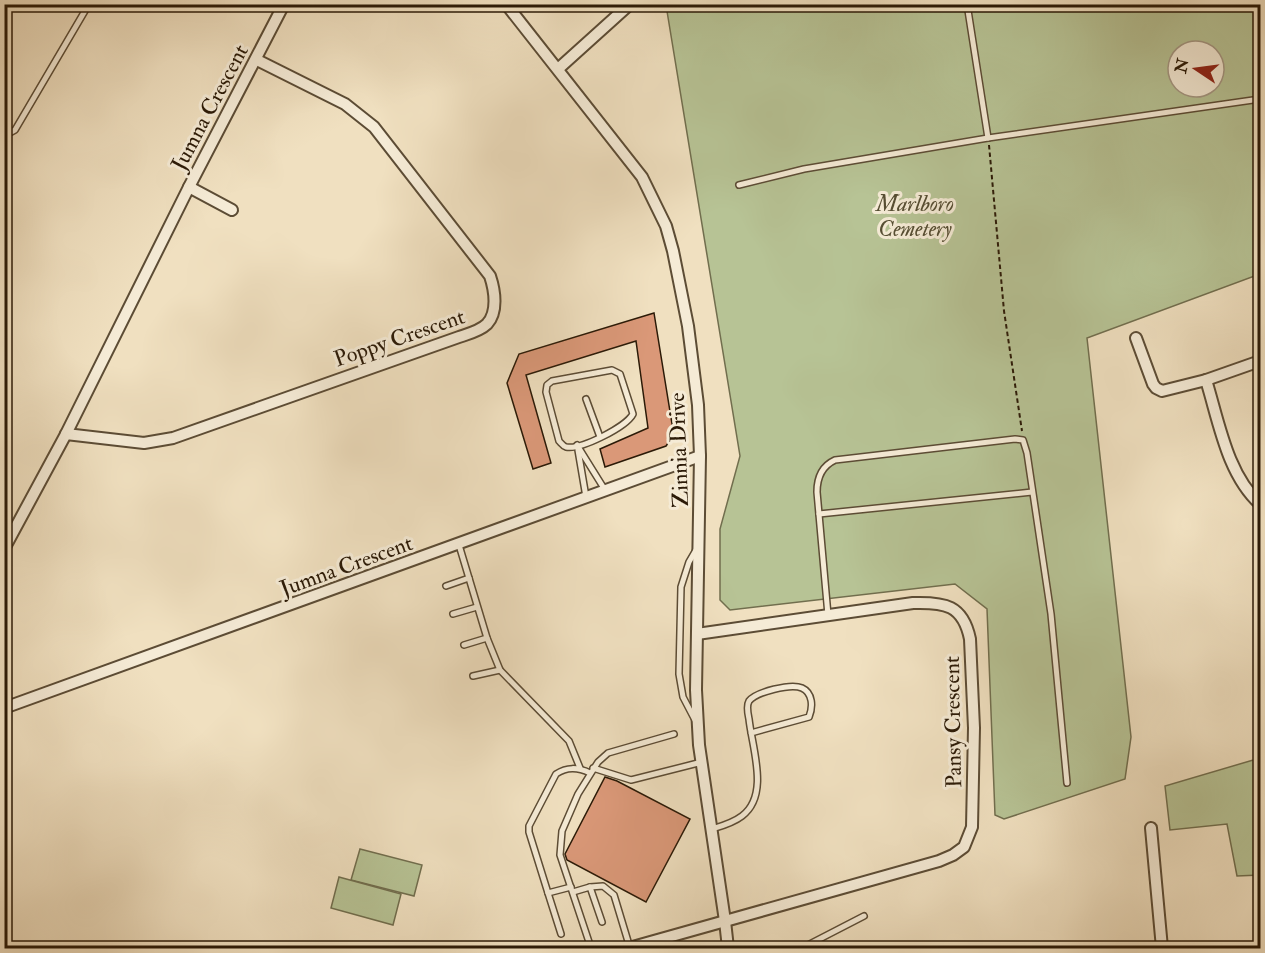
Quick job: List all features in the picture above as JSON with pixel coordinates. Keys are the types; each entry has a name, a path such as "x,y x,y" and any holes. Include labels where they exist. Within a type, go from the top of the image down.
{"street":[{"name":"Jumna Crescent","path":"4,549 66,434 189,187 284,4"},
{"name":"Zinnia Drive","path":"506,4 642,177 666,226 673,251 688,326 698,405 700,456 696,690 698,727 728,948"},
{"path":"558,69 630,4"},
{"name":"Poppy Crescent","path":"66,434 144,443 173,438 459,337 482,328 489,320 494,297 490,276 374,127 345,104 256,60"},
{"path":"189,187 232,210"},
{"path":"1136,338 1153,384 1159,391 1206,380 1260,361"},
{"path":"1206,380 1239,478 1260,504"},
{"name":"Jumna Crescent","path":"4,708 700,456"},
{"name":"Pansy Crescent","path":"629,948 939,861 964,847 970,834 973,820 972,656 968,629 962,617 950,607 933,602 697,634"},
{"path":"1151,828 1162,948"}],"lane":[{"path":"4,136 15,130 89,4"},
{"path":"967,4 988,138"},
{"path":"739,185 804,169 988,138 1260,99"},
{"path":"612,370 620,374 633,414 626,423 600,437 567,447 559,441 546,392 547,385 552,381 612,370"},
{"path":"586,399 600,437"},
{"path":"828,615 817,484 824,469 835,460 1015,439 1023,440 1027,453 1051,614 1067,783"},
{"path":"577,445 606,491"},
{"path":"577,445 586,498"},
{"path":"819,514 1032,492"},
{"path":"459,545 487,638 500,670 569,741 580,768"},
{"path":"698,727 683,697 678,674 681,587 689,562 699,546"},
{"path":"446,586 469,578"},
{"path":"453,614 477,607"},
{"path":"464,645 487,638"},
{"path":"473,676 500,670"},
{"path":"712,829 731,823 751,806 758,780 751,733 747,706 756,695 793,687 802,688 812,701 809,717 751,733"},
{"path":"591,948 560,855 562,831 578,794 592,770 608,753 674,734"},
{"path":"561,934 529,832 529,826 556,774 563,769 580,768 631,780 702,762"},
{"path":"548,893 603,886 614,895 629,948"},
{"path":"590,887 602,922"},
{"path":"802,948 864,916"}],"path":[{"path":"988,138 1004,311 1023,440"}],"green space":[{"name":"Marlboro Cemetery","path":"666,5 1260,5 1260,274 1087,338 1131,737 1125,779 1004,819 995,815 987,609 955,584 730,610 720,600 720,529 740,456"},
{"path":"1260,758 1260,875 1237,876 1227,824 1170,830 1165,786"},
{"path":"360,849 422,865 414,896 351,880"},
{"path":"339,877 401,894 393,925 331,908"}],"building":[{"path":"654,313 673,430 666,446 605,467 600,449 648,428 636,341 526,375 551,463 533,469 507,383 519,354"},
{"path":"605,777 690,819 646,902 567,860 565,854"}]}
